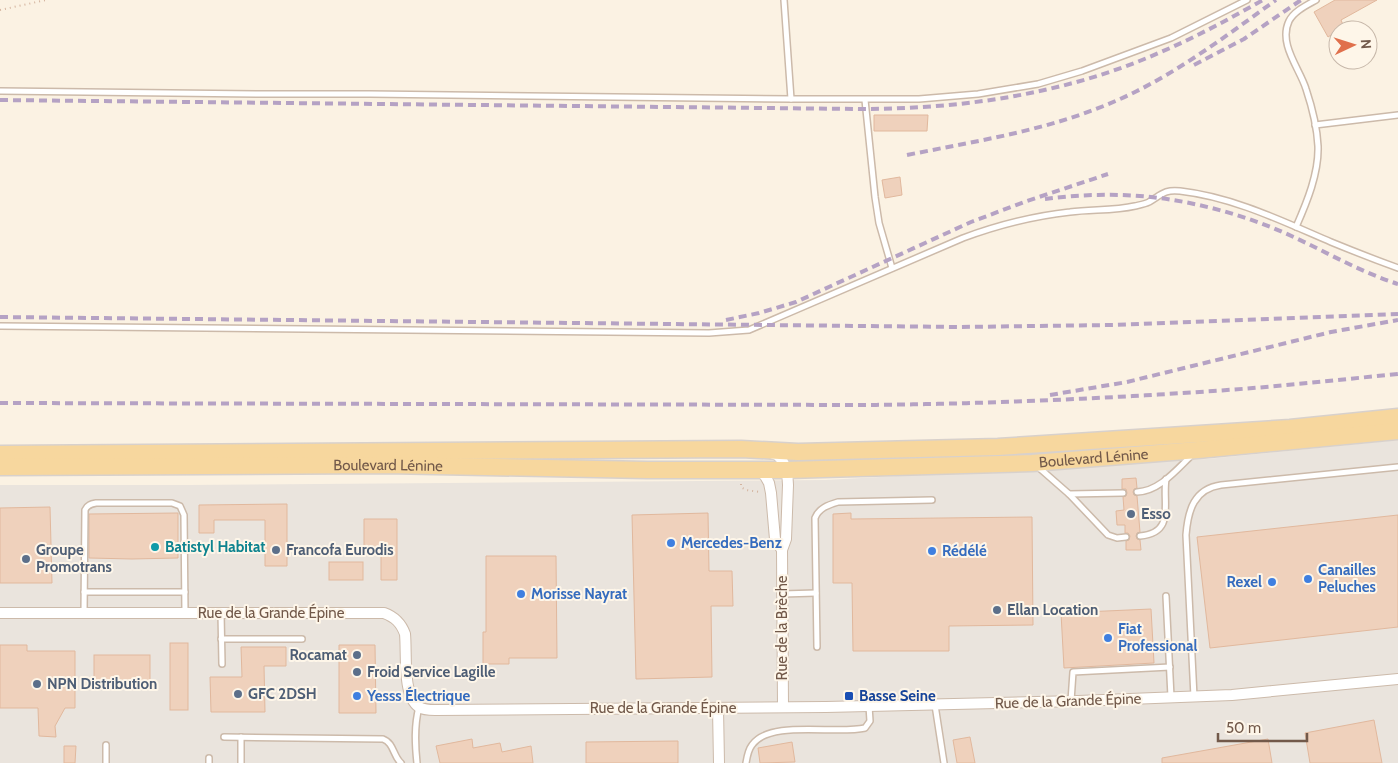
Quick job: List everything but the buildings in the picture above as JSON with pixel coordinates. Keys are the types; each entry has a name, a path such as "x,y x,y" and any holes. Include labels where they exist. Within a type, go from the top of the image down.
{"main road":[{"name":"Boulevard Lénine","path":"0,454 741,449 798,452 998,447 1280,429 1398,417"},
{"name":"Boulevard Lénine","path":"0,467 386,465 647,470 774,470 1032,463 1198,450 1398,431"}],"street":[{"name":"Boulevard Lénine","path":"766,450 777,456 774,470"},
{"name":"Boulevard Lénine","path":"774,470 787,456 798,452"},
{"name":"Rue de la Brèche","path":"774,470 771,493 775,539 782,550"},
{"name":"Rue de la Brèche","path":"774,470 788,485 786,539 782,550 783,706"},
{"name":"Rue de la Grande Épine","path":"0,613 384,613 392,616 402,627 405,634 410,696 419,707 435,710 934,705 1171,698 1268,692 1398,679"},
{"path":"718,708 719,763"}],"lane":[{"path":"784,0 791,99"},
{"path":"0,92 919,99 978,94 1038,84 1116,59 1171,38 1247,0"},
{"path":"1296,227 1316,169 1318,145 1306,88 1292,58 1286,38 1286,29 1294,14 1316,0"},
{"path":"865,100 879,223 892,268"},
{"path":"1315,125 1398,115"},
{"path":"0,326 709,334 735,332 748,330 987,229 1043,216 1132,207 1149,202 1167,191 1177,190 1222,199 1254,210 1398,268"},
{"path":"1137,492 1151,490 1198,450"},
{"path":"1032,463 1069,494 1108,535 1117,538 1126,537"},
{"path":"1194,697 1186,535 1187,524 1196,497 1204,490 1216,486 1398,467"},
{"path":"1140,536 1157,531 1162,526 1166,516 1166,479"},
{"path":"1069,494 1123,493"},
{"path":"817,647 815,518 817,512 828,505 838,502 932,500"},
{"path":"84,613 85,510 90,504 96,503 172,503 180,506 184,515 185,613"},
{"path":"84,592 185,592"},
{"path":"782,594 816,593"},
{"path":"1166,596 1171,698"},
{"path":"221,613 222,664"},
{"path":"221,639 302,639"},
{"path":"1071,701 1073,672 1170,667"},
{"path":"934,705 944,763"},
{"path":"746,763 752,744 767,733 785,730 865,728 870,722 869,706"},
{"path":"417,763 415,724 419,707"},
{"path":"224,737 382,740 390,743 398,762"},
{"path":"241,737 241,763"},
{"path":"106,745 106,763"}],"path":[{"path":"0,10 46,0"}],"shaded area":[{"path":"1398,440 1398,763 0,763 0,485 825,480 1207,459"}],"railway":[{"path":"0,100 860,109 937,106 1014,96 1088,79 1125,67 1212,28 1263,0"},
{"path":"907,155 1022,132 1078,116 1105,105 1133,93 1170,73 1276,0"},
{"path":"1194,65 1244,39 1301,0"},
{"path":"726,320 796,302 971,222 1108,174"},
{"path":"1045,199 1085,195 1142,196 1209,207 1273,228 1366,272 1398,284"},
{"path":"0,317 959,327 1114,325 1398,314"},
{"path":"1050,395 1127,382 1331,332 1398,320"},
{"path":"0,403 865,405 1039,401 1170,394 1259,388 1398,374"}],"place":[{"name":"Esso","path":"1131,514"},
{"name":"Mercedes-Benz","path":"671,543"},
{"name":"Batistyl Habitat","path":"155,547"},
{"name":"Francofa Eurodis","path":"276,550"},
{"name":"Rédélé","path":"932,551"},
{"name":"Groupe Promotrans","path":"26,559"},
{"name":"Canailles Peluches","path":"1308,579"},
{"name":"Rexel","path":"1272,582"},
{"name":"Morisse Nayrat","path":"521,594"},
{"name":"Ellan Location","path":"997,610"},
{"name":"Fiat Professional","path":"1108,638"},
{"name":"Rocamat","path":"357,655"},
{"name":"Froid Service Lagille","path":"357,672"},
{"name":"NPN Distribution","path":"37,684"},
{"name":"GFC 2DSH","path":"238,694"},
{"name":"Yesss Électrique","path":"357,696"},
{"name":"Basse Seine","path":"849,696"}]}
